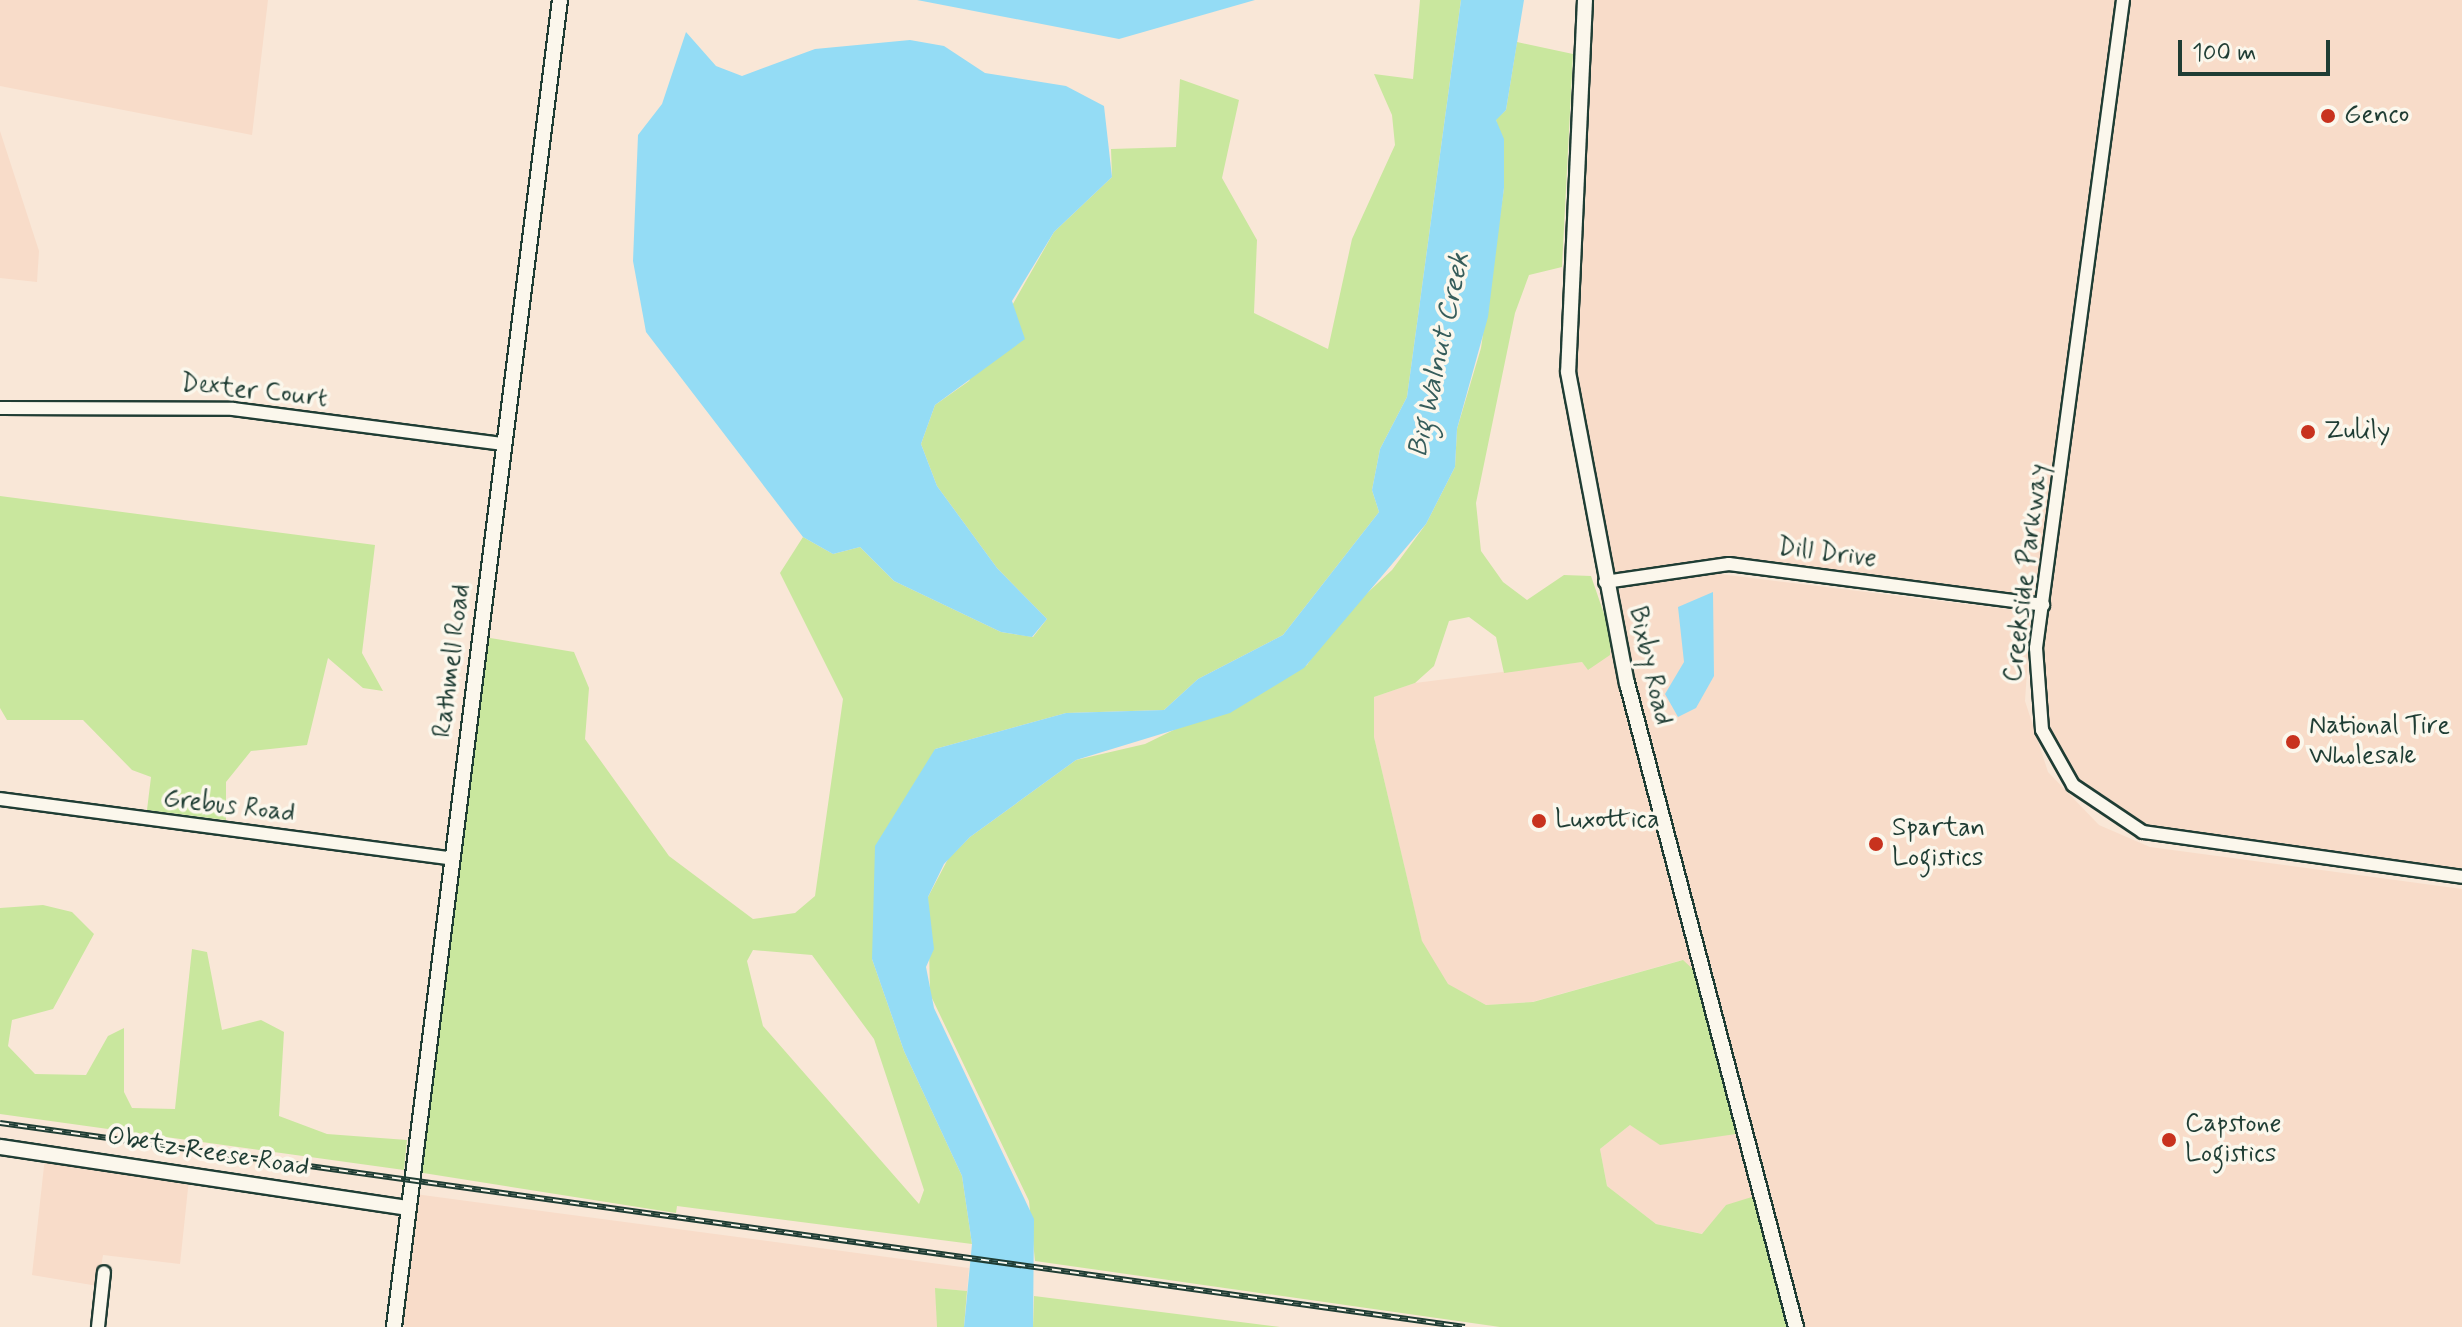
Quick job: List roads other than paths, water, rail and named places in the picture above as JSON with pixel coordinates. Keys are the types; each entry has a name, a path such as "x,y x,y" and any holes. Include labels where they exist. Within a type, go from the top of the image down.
{"street":[{"name":"Rathmell Road","path":"394,1327 560,0"},
{"name":"Bixby Road","path":"1585,0 1565,343 1605,582 1796,1327"},
{"name":"Creekside Parkway","path":"2123,0 2034,670 2042,730 2073,785 2108,815 2169,839 2462,877"},
{"name":"Dexter Court","path":"0,408 70,414 218,408 504,444"},
{"name":"Dill Drive","path":"1605,582 1729,564 2043,605"},
{"name":"Grebus Road","path":"0,799 453,859"},
{"name":"Obetz Reese Road","path":"0,1147 408,1208"},
{"path":"98,1327 104,1272"}],"water":[{"path":"917,0 1255,0 1119,39"},
{"name":"Big Walnut Creek","path":"1461,0 1524,0 1506,110 1496,120 1504,139 1504,188 1488,317 1457,429 1455,467 1426,524 1304,668 1230,713 1076,760 970,837 944,864 928,897 934,949 926,967 934,1008 1034,1219 1033,1327 964,1327 972,1244 962,1176 904,1051 872,959 875,846 935,749 1066,713 1164,710 1198,679 1283,635 1379,512 1372,490 1380,449 1407,397"},
{"path":"686,32 716,66 742,76 815,49 910,40 944,46 985,73 1066,86 1104,106 1112,177 1054,232 1012,301 1025,339 935,405 921,444 937,486 997,568 1047,619 1032,637 1001,632 894,581 860,547 833,554 803,537 646,332 633,261 638,135 662,104"},
{"path":"1713,592 1714,676 1696,708 1678,717 1665,694 1684,662 1678,607"}],"railway":[{"path":"0,1123 1465,1327"}],"place":[{"name":"Genco","path":"2328,116"},
{"name":"Zulily","path":"2308,432"},
{"name":"National Tire Wholesale","path":"2293,742"},
{"name":"Luxottica","path":"1539,821"},
{"name":"Spartan Logistics","path":"1876,844"},
{"name":"Capstone Logistics","path":"2169,1140"}]}
